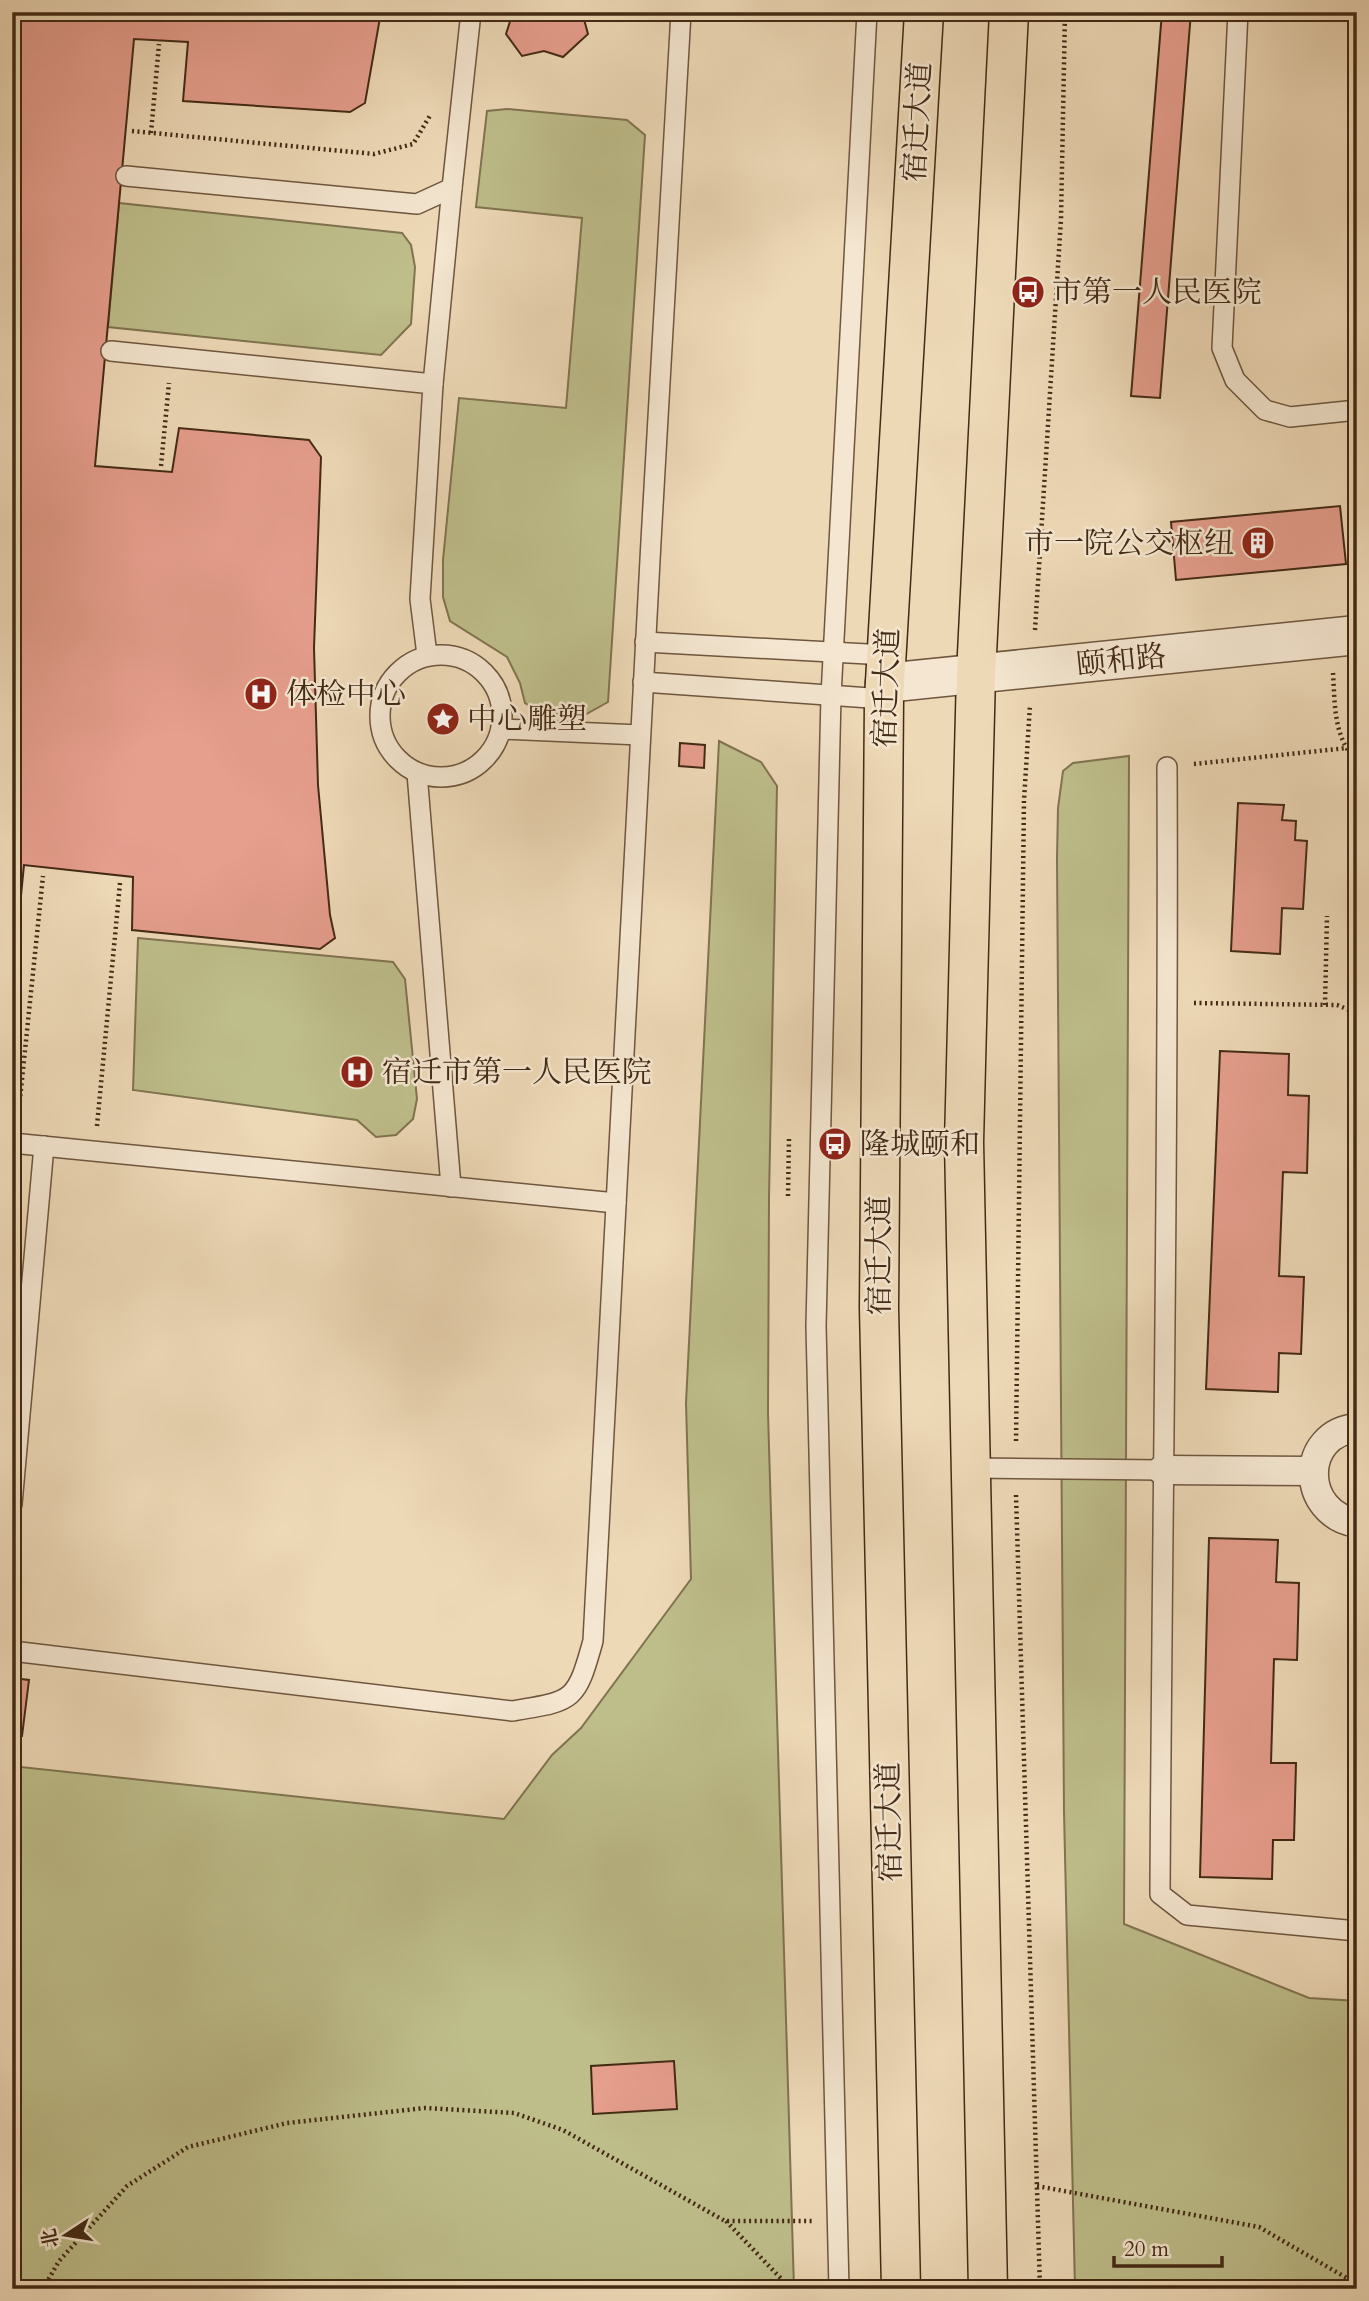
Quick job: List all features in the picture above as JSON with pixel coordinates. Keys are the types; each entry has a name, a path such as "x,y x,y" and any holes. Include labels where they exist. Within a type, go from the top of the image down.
{"main road":[{"name":"宿迁大道","path":"901,2289 879,1308 885,679 924,12"},
{"path":"988,2289 964,1142 976,674 1009,12"}],"street":[{"name":"颐和路","path":"885,679 1032,669 1344,637"},
{"path":"1356,1533 1346,1521 1332,1513 1321,1502 1313,1471 1317,1456 1326,1443 1338,1433 1357,1428"},
{"path":"1162,1470 1313,1471"}],"lane":[{"path":"427,655 420,599 433,384 471,12"},
{"path":"12,1651 512,1711 567,1699 579,1686 593,1641 681,12"},
{"path":"839,2289 816,1326 831,696 867,12"},
{"path":"1238,12 1222,348 1235,380 1265,410 1290,417 1357,411"},
{"path":"126,176 417,204 452,188"},
{"path":"111,351 433,384"},
{"path":"645,642 833,652 885,679"},
{"path":"447,654 466,659 482,670 495,687 502,707 501,729 493,749 479,765 460,775 438,778 417,773 401,763 388,748 380,730 379,710 384,691 394,675 409,662 427,655 447,654"},
{"path":"643,682 831,696 885,679"},
{"path":"501,729 640,735"},
{"path":"1167,767 1168,1003 1160,1894 1187,1914 1357,1931"},
{"path":"417,773 451,1187"},
{"path":"14,1143 616,1203"},
{"path":"12,1504 44,1146"},
{"path":"970,1468 1162,1470"}],"path":[{"path":"1040,2289 1016,1468 1024,800 1061,219 1065,12"},
{"path":"151,133 159,44"},
{"path":"132,131 374,154 412,144 431,113"},
{"path":"161,466 172,358"},
{"path":"1344,637 1337,724 1346,748 1357,761"},
{"path":"1167,767 1346,748"},
{"path":"14,1143 43,876"},
{"path":"94,1151 120,883"},
{"path":"1325,1005 1326,916"},
{"path":"1168,1003 1337,1005 1352,1011 1357,1017"},
{"path":"1356,1533 1352,1551 1352,1578 1357,1601"},
{"path":"43,2289 60,2261 127,2186 188,2147 287,2123 425,2108 514,2113 563,2130 725,2221 790,2289"},
{"path":"1037,2186 1259,2227 1357,2284"},
{"path":"725,2221 813,2221"}],"green space":[{"path":"507,109 627,120 645,135 608,702 581,717 541,712 525,703 520,683 507,657 450,621 443,597 443,560 459,398 566,408 582,218 476,207 487,111"},
{"path":"119,203 402,233 411,245 415,267 411,324 381,355 108,327"},
{"path":"719,741 761,762 777,786 768,1413 794,2289 12,2289 12,1766 504,1819 552,1755 581,1728 691,1579 686,1403"},
{"path":"1129,756 1124,1924 1309,1998 1357,2001 1357,2289 1075,2289 1064,1812 1058,808 1063,771 1073,763"},
{"path":"138,938 393,962 405,979 417,1099 413,1119 396,1135 376,1137 357,1120 133,1090"}],"building":[{"path":"12,12 381,12 365,103 350,112 183,101 188,42 134,39 95,466 172,472 179,428 309,440 321,457 314,648 318,785 330,915 335,938 320,949 132,930 133,877 24,865 19,916 12,915 12,173 16,132 12,131"},
{"path":"513,12 582,12 588,34 563,57 544,51 522,56 506,34"},
{"path":"1162,12 1191,12 1160,398 1131,396"},
{"name":"市一院公交枢纽","path":"1340,506 1346,564 1176,580 1171,522"},
{"path":"680,743 705,745 704,768 679,766"},
{"path":"1238,803 1284,805 1282,820 1296,821 1295,840 1307,841 1303,909 1282,908 1280,954 1231,951"},
{"path":"1220,1051 1289,1054 1288,1095 1309,1096 1307,1173 1283,1172 1279,1276 1304,1277 1301,1354 1279,1353 1278,1392 1206,1389"},
{"path":"1209,1538 1278,1540 1276,1582 1299,1583 1297,1660 1274,1659 1271,1763 1296,1763 1294,1840 1273,1840 1272,1879 1200,1877"},
{"path":"12,1678 29,1680 22,1736 12,1735"},
{"path":"674,2061 677,2109 593,2114 591,2066"}],"place":[{"name":"市第一人民医院","path":"1028,292"},
{"name":"市一院公交枢纽","path":"1258,543"},
{"name":"体检中心","path":"261,694"},
{"name":"中心雕塑","path":"443,719"},
{"name":"宿迁市第一人民医院","path":"357,1072"},
{"name":"隆城颐和","path":"835,1144"}]}
